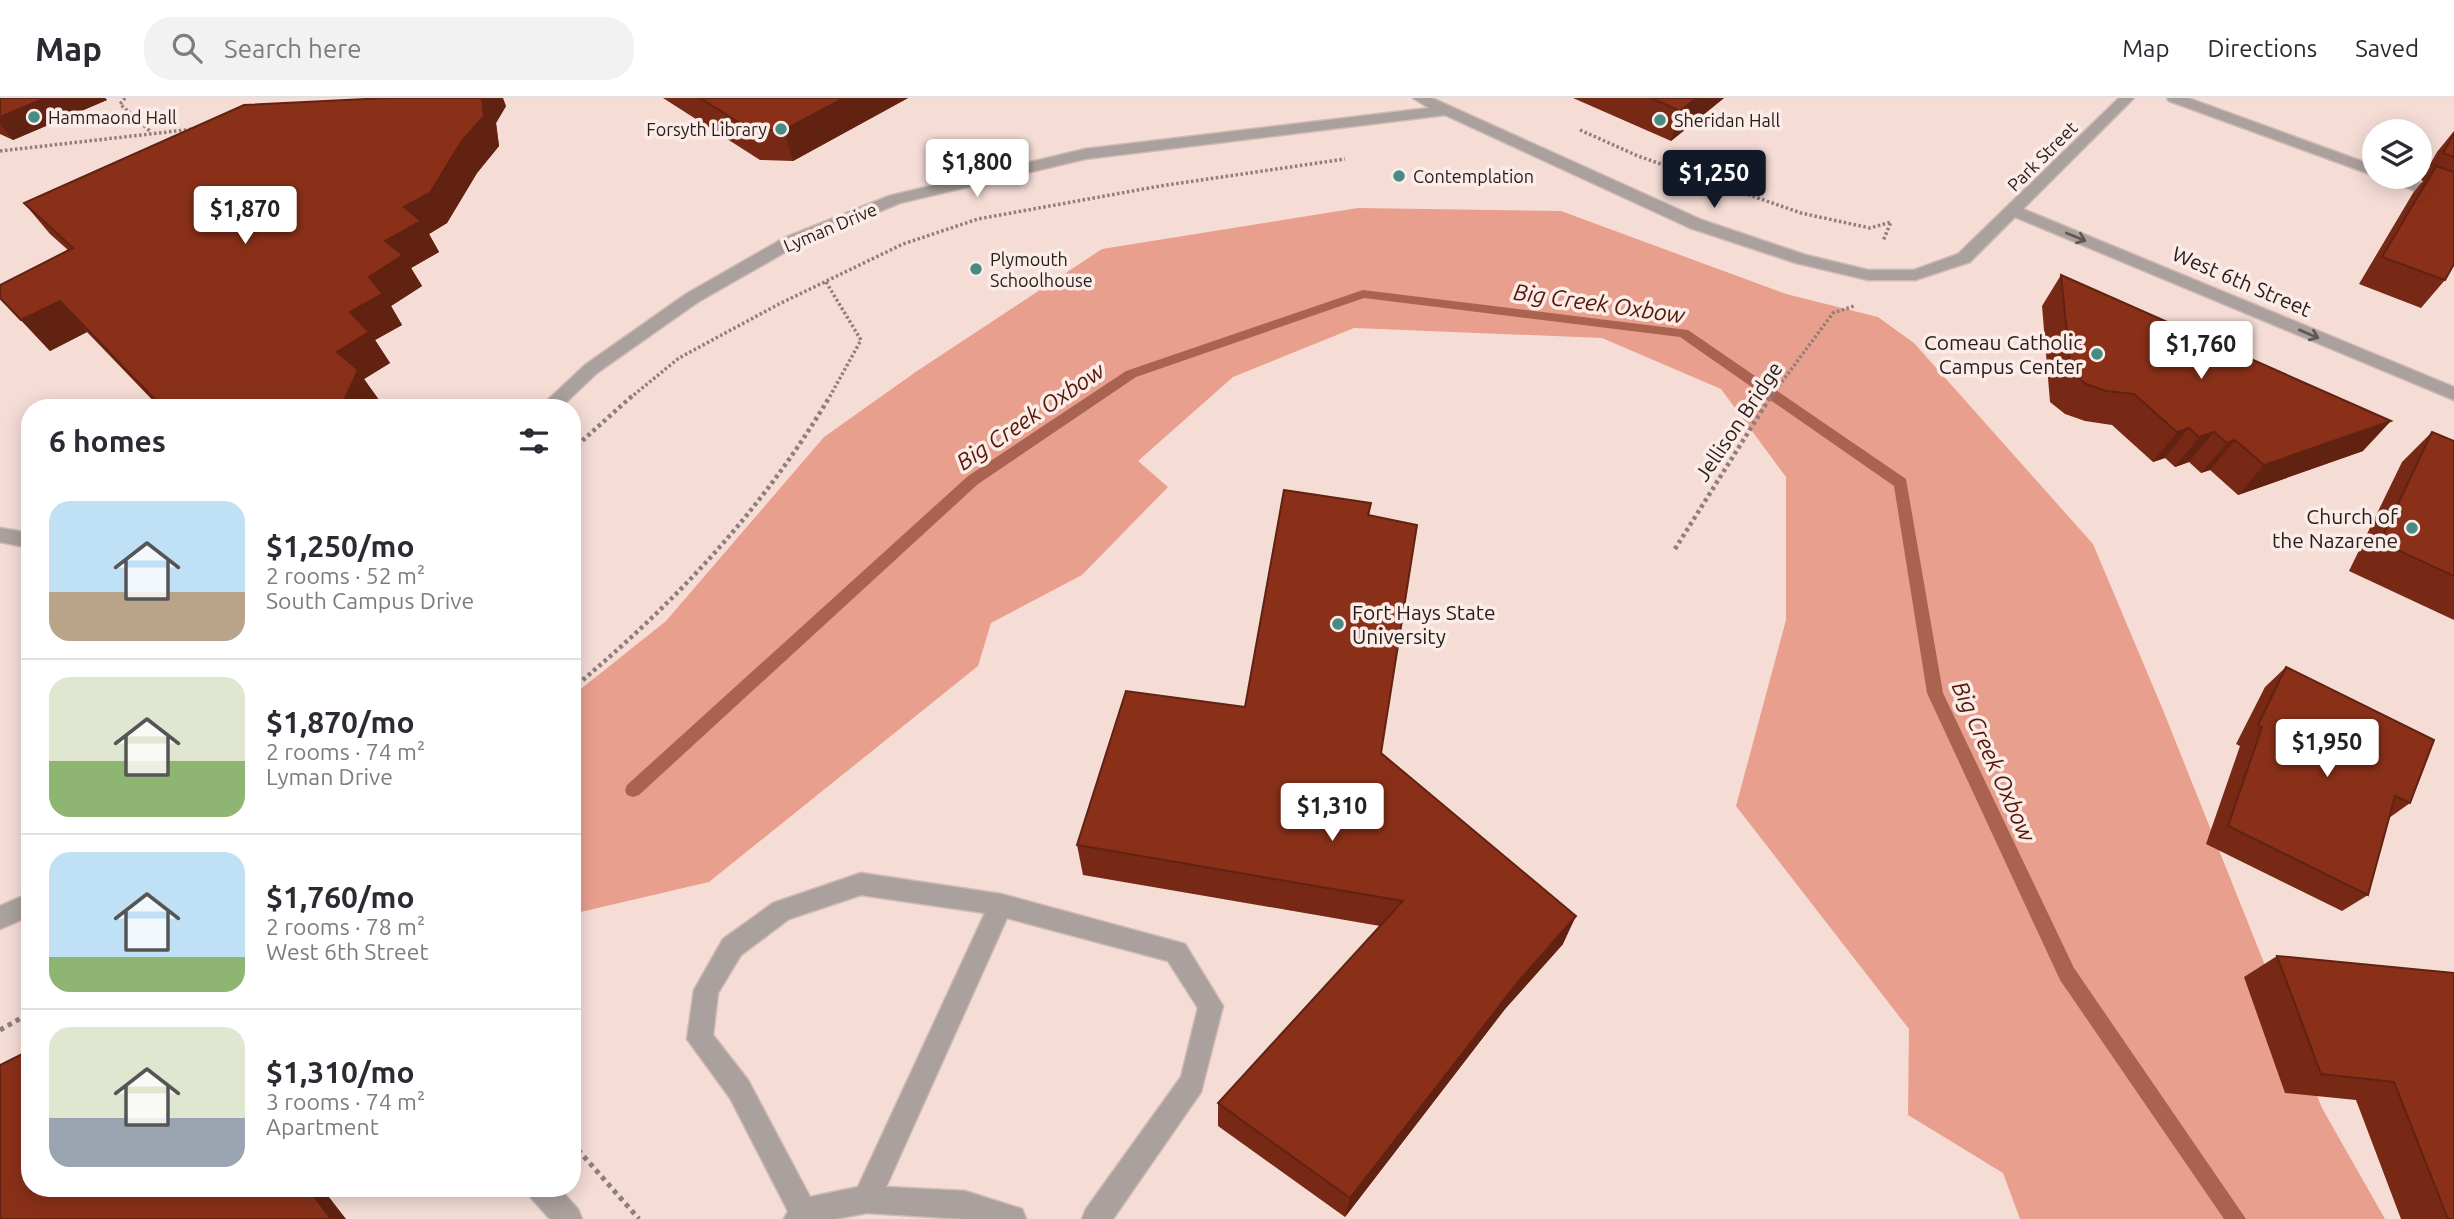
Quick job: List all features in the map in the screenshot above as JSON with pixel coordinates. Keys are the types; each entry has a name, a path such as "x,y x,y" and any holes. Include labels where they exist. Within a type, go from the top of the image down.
{"street":[{"name":"Park Street","path":"1420,98 1696,224 1802,259 1868,275 1915,275 1964,258 2127,98"},
{"path":"2174,98 2362,167"},
{"name":"Lyman Drive","path":"558,399 591,369 692,298 790,242 895,199 1085,154 1447,110"},
{"path":"2423,189 2454,200"},
{"name":"West 6th Street","path":"2013,211 2454,394"},
{"path":"0,535 21,539"},
{"path":"1013,1219 965,1205 867,1199 800,1216 739,1089 699,1039 706,990 732,947 781,911 860,884 1001,905 1175,952 1211,1006 1192,1083 1136,1166 1096,1219"},
{"path":"867,1199 1001,905"},
{"path":"0,918 21,908"},
{"path":"549,1197 568,1219"}],"path":[{"path":"125,98 120,104 152,132"},
{"path":"0,152 152,132 205,128"},
{"path":"1578,130 1638,156 1801,213 1870,228 1891,222 1868,275"},
{"path":"581,442 679,358 903,244 978,219 1160,186 1352,158"},
{"path":"581,682 615,655 714,558 772,489 816,420 862,340 825,282"},
{"name":"Jellison Bridge","path":"1675,549 1755,418 1833,313"},
{"path":"0,1030 21,1018"},
{"path":"581,1153 639,1219"}],"shaded area":[{"path":"1358,208 1561,211 1786,294 1878,317 1914,343 2093,544 2163,710 2322,1108 2385,1219 2020,1219 2003,1173 1908,1115 1909,1029 1736,806 1786,620 1786,477 1721,389 1602,338 1354,328 1233,377 1138,461 1168,487 1082,575 991,623 978,666 709,882 581,912 581,689 666,621 824,437 917,371 1102,249"}],"building":[{"path":"0,98 45,98 0,117"},
{"path":"386,98 482,98 484,116 461,142 430,193 404,207 421,221 385,241 403,255 369,277 383,294 350,312 369,332 337,352 358,370 345,399 154,399 60,301 21,320 0,298 0,285 73,248 24,203 244,105"},
{"path":"700,98 844,98 784,130 751,130"},
{"path":"1651,98 1696,98 1680,111"},
{"path":"2454,134 2454,157 2443,153"},
{"path":"2436,166 2454,172 2454,264 2445,280 2382,257 2422,189 2432,189 2432,173"},
{"path":"2061,275 2391,421 2264,465 2235,440 2227,443 2214,432 2199,437 2189,428 2177,432 2134,394 2106,391 2086,384 2071,372"},
{"path":"2432,432 2454,441 2454,576 2380,542"},
{"path":"1284,490 1371,503 1368,515 1417,525 1381,753 1576,916 1517,983 1350,1198 1218,1103 1403,901 1077,845 1126,691 1245,707"},
{"path":"2286,667 2434,740 2410,803 2395,796 2368,895 2228,826 2262,727 2258,725"},
{"path":"2277,956 2454,973 2454,1219 2448,1219 2394,1082 2321,1074"},
{"path":"21,1054 21,1197 315,1197 331,1219 0,1219 0,1065"}],"waterway":[{"name":"Big Creek Oxbow","path":"633,790 973,480 1131,374 1363,294 1683,333 1901,483 1935,693 2067,974 2236,1219"}],"place":[{"name":"Hammaond Hall","path":"34,117"},
{"name":"Sheridan Hall","path":"1660,120"},
{"name":"Forsyth Library","path":"781,129"},
{"name":"Contemplation","path":"1399,176"},
{"name":"Plymouth Schoolhouse","path":"976,269"},
{"name":"Comeau Catholic Campus Center","path":"2097,354"},
{"name":"Church of the Nazarene","path":"2412,528"},
{"name":"Fort Hays State University","path":"1338,624"}]}
